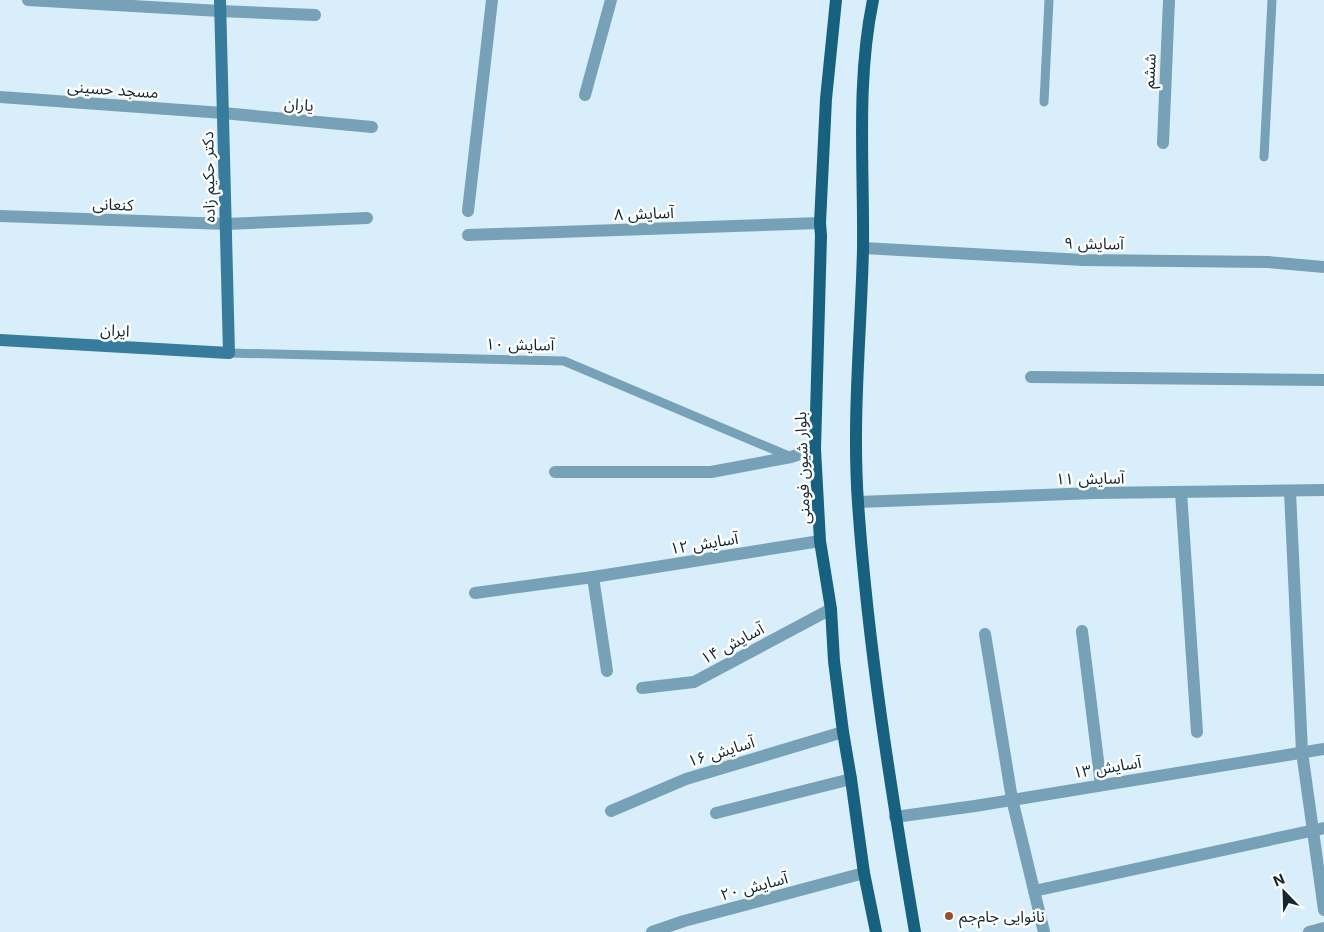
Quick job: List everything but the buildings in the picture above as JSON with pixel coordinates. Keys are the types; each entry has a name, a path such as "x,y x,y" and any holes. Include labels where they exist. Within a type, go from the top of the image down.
{"main road":[{"name":"بلوار شیون فومنی","path":"836,0 826,99 820,223 815,449 820,541 830,609 834,661 864,873 876,932"},
{"path":"873,0 868,25 862,101 863,248 856,445 858,502 873,654 895,817 914,932"}],"street":[{"path":"28,0 220,6 314,15"},
{"path":"468,211 492,0"},
{"path":"585,95 611,0"},
{"name":"ششم","path":"1162,143 1169,0"},
{"name":"دکتر حکیم زاده","path":"220,6 229,353"},
{"name":"مسجد حسینی","path":"0,97 223,113"},
{"name":"یاران","path":"223,113 372,127"},
{"name":"کنعانی","path":"0,216 226,224 367,218"},
{"name":"آسایش ۸","path":"468,235 820,223"},
{"name":"آسایش ۹","path":"863,248 1083,260 1268,262 1324,267"},
{"name":"ایران","path":"0,340 229,353"},
{"path":"1031,377 1324,380"},
{"path":"555,472 711,472 791,457 815,449"},
{"name":"آسایش ۱۱","path":"858,502 1095,493 1324,490"},
{"path":"1290,491 1302,752 1318,829 1324,910"},
{"path":"1180,492 1197,732"},
{"name":"آسایش ۱۲","path":"475,593 593,577 820,541"},
{"path":"593,577 607,671"},
{"name":"آسایش ۱۴","path":"642,688 694,682 830,609"},
{"path":"1082,631 1101,785"},
{"path":"985,634 1012,800 1044,932"},
{"name":"آسایش ۱۶","path":"611,811 686,779 843,732"},
{"name":"آسایش ۱۳","path":"895,817 1012,800 1324,749"},
{"path":"716,813 852,779"},
{"path":"1034,891 1318,829"},
{"name":"آسایش ۲۰","path":"652,932 684,921 864,873"},
{"path":"1308,932 1324,928"}],"lane":[{"path":"1044,102 1049,0"},
{"path":"1264,157 1272,0"},
{"name":"آسایش ‍۱۰","path":"229,353 564,361 791,457"}],"place":[{"name":"نانوایی جام‌جم","path":"949,916"}]}
